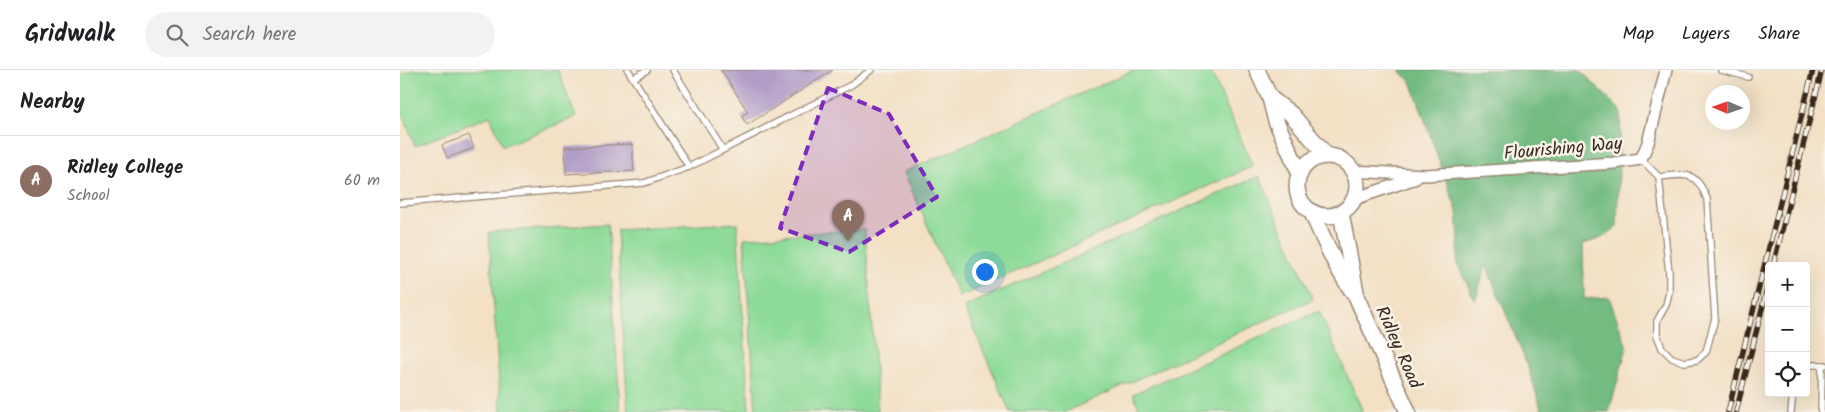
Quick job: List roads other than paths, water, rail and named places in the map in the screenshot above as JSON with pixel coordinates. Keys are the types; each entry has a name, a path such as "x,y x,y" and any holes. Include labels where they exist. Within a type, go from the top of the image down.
{"street":[{"path":"1257,70 1270,98 1276,121 1300,174"},
{"name":"Flourishing Way","path":"1353,171 1425,175 1614,163 1641,159 1648,143 1666,70"},
{"path":"1270,98 1291,114 1327,156"},
{"path":"1327,156 1337,158 1346,163 1353,171 1357,190 1354,200 1341,213 1323,216 1312,213 1300,200 1298,180 1300,174 1308,163 1317,158 1327,156"},
{"name":"Flourishing Way","path":"1354,200 1425,175"},
{"name":"Ridley Road","path":"1312,213 1347,284 1356,296 1408,412"},
{"name":"Ridley Road","path":"1341,213 1355,280 1356,296"}],"lane":[{"path":"628,70 689,166"},
{"path":"633,78 647,70"},
{"path":"672,70 723,150"},
{"path":"400,203 644,183 689,166 723,150 851,85 872,70"},
{"path":"1721,70 1748,77"},
{"path":"1641,159 1659,177 1669,274 1669,292 1666,305 1658,322 1657,334 1662,348 1672,358 1685,362 1698,360 1706,352 1715,318 1707,199 1702,186 1694,178 1685,174 1659,177"},
{"path":"1810,364 1824,365 1821,412"},
{"path":"1791,412 1793,397"}],"railway":[{"path":"1728,412 1813,70"},
{"path":"1774,262 1822,70"},
{"path":"1736,412 1765,297"}],"place":[{"name":"Ridley College","path":"848,241"}]}
